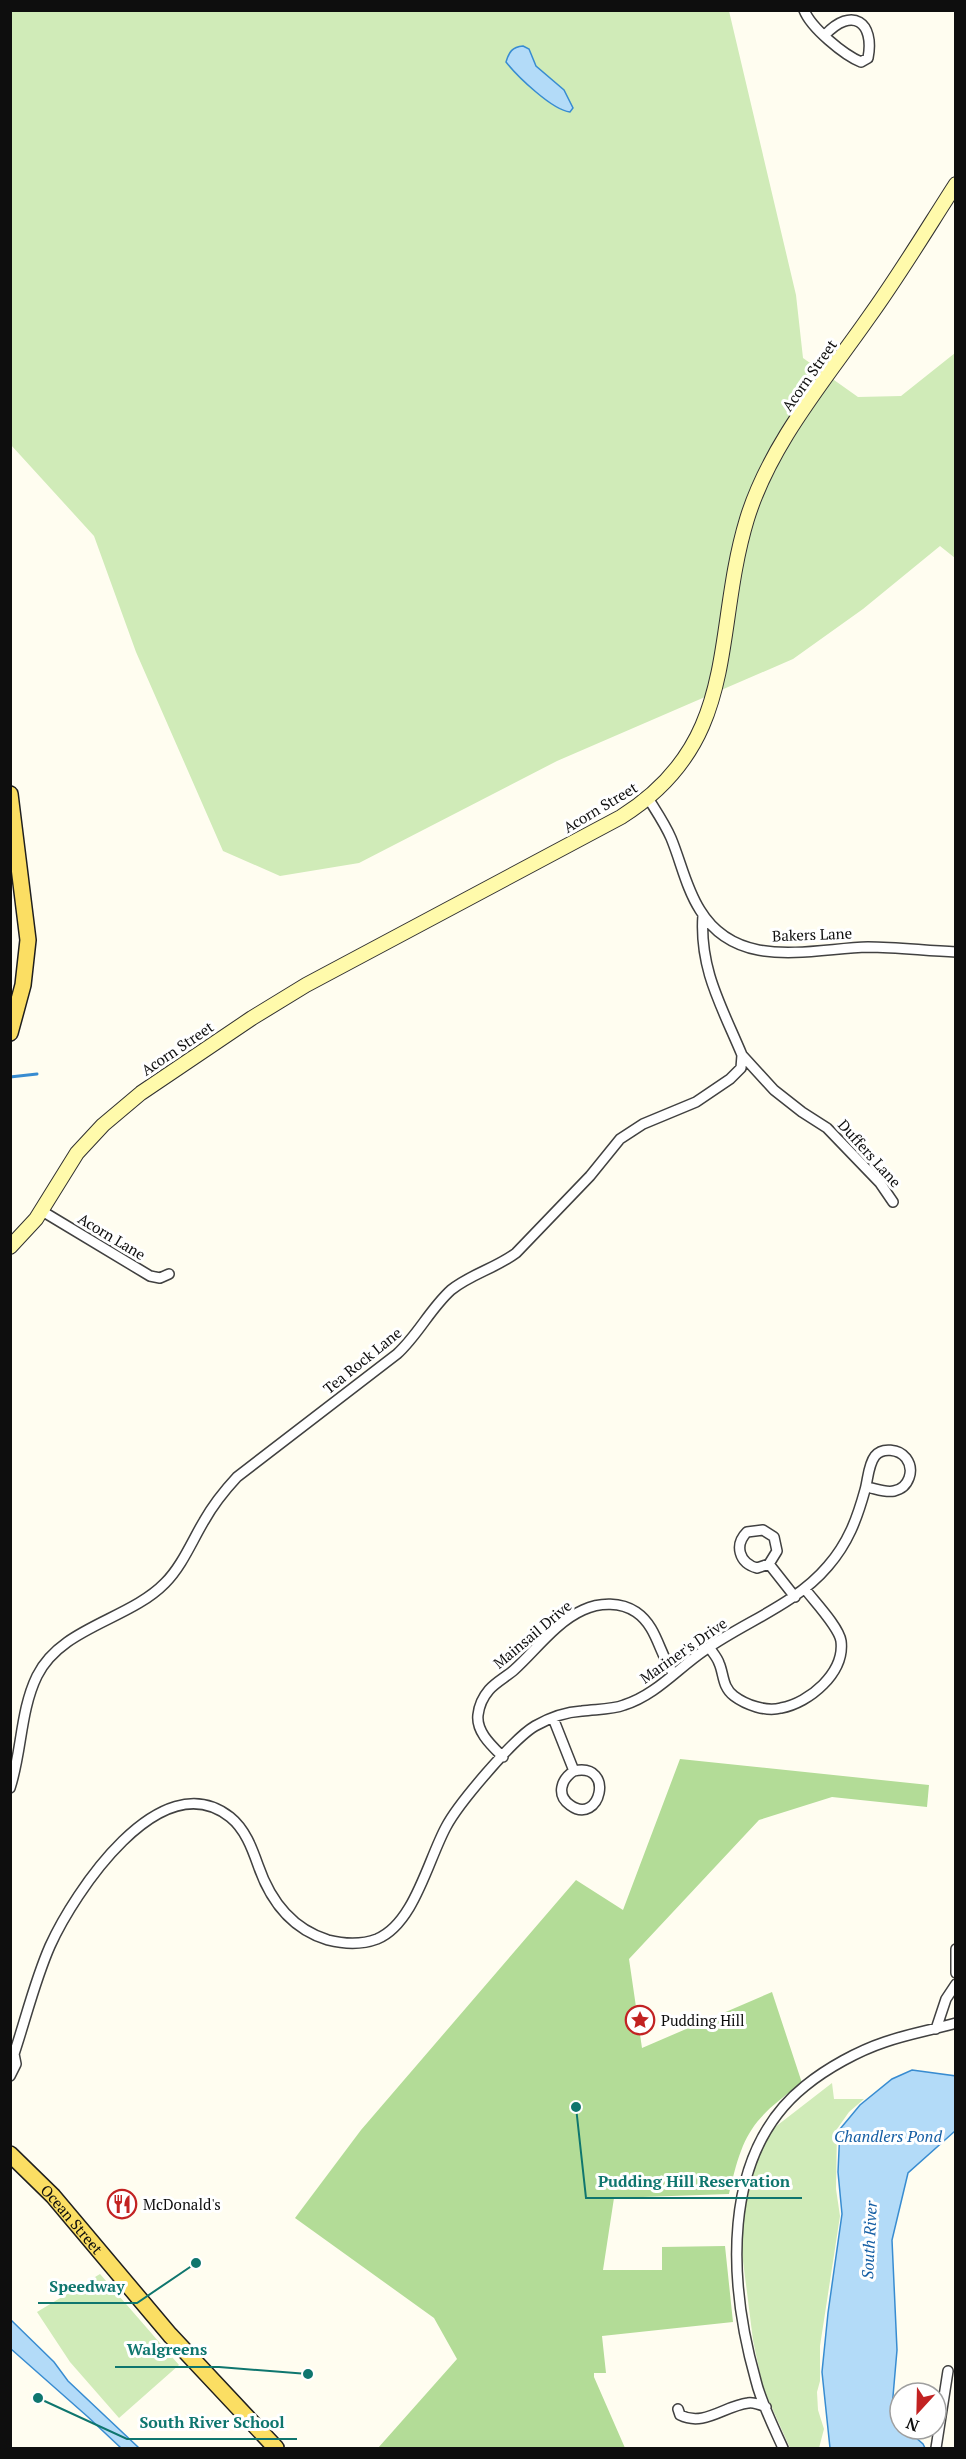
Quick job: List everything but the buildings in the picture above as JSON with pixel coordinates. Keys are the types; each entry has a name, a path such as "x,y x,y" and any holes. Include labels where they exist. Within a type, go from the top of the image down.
{"main road":[{"name":"Acorn Street","path":"10,1247 42,1211 76,1153 89,1138 120,1109 163,1077 306,985 589,835 648,798 681,764 695,741 707,713 721,661 742,536 754,499 805,408 883,298 956,184"},
{"path":"10,794 28,940 23,985 10,1034"},
{"name":"Ocean Street","path":"10,2154 53,2196 170,2335 276,2448"},
{"path":"254,2425 261,2448"}],"street":[{"path":"804,10 808,20 817,31 825,35 849,58 861,62 868,58 871,43 868,31 856,21 847,19 836,23 825,35"},
{"name":"Bakers Lane","path":"648,798 670,835 689,889 703,915 725,939 742,947 764,951 885,947 956,952"},
{"path":"703,915 702,935 709,979 742,1055"},
{"name":"Duffers Lane","path":"742,1055 774,1090 827,1128 880,1183 893,1202"},
{"name":"Tea Rock Lane","path":"10,1788 34,1683 42,1668 62,1646 156,1593 168,1581 218,1498 237,1477 397,1354 409,1343 436,1306 458,1285 516,1253 561,1208 620,1139 643,1124 696,1102 730,1079 741,1068 742,1055"},
{"name":"Acorn Lane","path":"42,1211 150,1276 160,1278 169,1274"},
{"name":"Mariner's Drive","path":"10,2076 16,2064 12,2055 42,1965 69,1910 107,1858 134,1831 162,1812 187,1805 200,1805 227,1814 248,1840 264,1881 278,1905 297,1924 321,1938 344,1943 367,1942 387,1934 407,1911 446,1825 460,1805 521,1736 553,1718 576,1711 620,1707 652,1692 709,1647 795,1597 825,1570 849,1538 857,1520 866,1486 875,1456 883,1451 892,1450 901,1453 907,1459 911,1473 903,1487 887,1491 866,1486"},
{"path":"763,1530 774,1537 777,1551 769,1564 757,1568 744,1561 739,1545 747,1532 763,1530"},
{"path":"769,1564 795,1597"},
{"path":"709,1647 720,1664 726,1687 733,1695 745,1702 768,1709 782,1708 800,1702 822,1686 832,1675 842,1642 839,1633 805,1588"},
{"name":"Mainsail Drive","path":"503,1757 479,1727 477,1717 484,1695 563,1623 584,1609 613,1604 635,1611 653,1629 666,1664 674,1674"},
{"path":"553,1718 574,1771"},
{"path":"574,1771 590,1772 598,1779 601,1789 594,1804 585,1809 575,1809 565,1802 561,1792 561,1785 566,1776 574,1771"},
{"path":"956,1949 956,1973"},
{"path":"936,2029 946,1999 956,1984"},
{"path":"783,2448 756,2383 742,2316 737,2241 744,2190 763,2138 787,2103 819,2076 883,2042 956,2023"},
{"path":"936,2448 948,2371"},
{"path":"749,2403 756,2383"},
{"path":"678,2409 680,2415 690,2420 711,2416 749,2403 766,2406"}],"green space":[{"path":"11,11 729,11 796,295 803,358 858,397 901,396 955,353 955,558 940,546 863,609 793,659 557,761 359,863 280,876 223,851 136,652 94,536 11,445"},
{"path":"680,1759 929,1785 927,1807 832,1797 759,1820 629,1959 642,2048 772,1992 802,2083 771,2107 752,2130 739,2156 729,2194 614,2198 603,2270 662,2270 662,2247 725,2246 733,2322 602,2336 606,2373 594,2373 594,2377 625,2448 378,2448 457,2359 434,2318 295,2218 361,2130 576,1880 623,1910"},
{"path":"832,2083 834,2099 864,2099 849,2112 837,2129 836,2189 840,2216 820,2346 820,2381 817,2392 818,2410 824,2429 819,2448 790,2448 763,2388 753,2340 740,2237 743,2201 755,2162 770,2131"},
{"path":"100,2274 179,2365 119,2418 70,2362 37,2312"}],"water":[{"path":"523,46 529,49 536,66 564,90 573,108 570,112 545,99 506,62 511,51"},
{"name":"Chandlers Pond","path":"912,2070 956,2076 955,2131 908,2173 892,2240 897,2350 894,2381 888,2381 888,2441 920,2441 925,2448 830,2448 822,2372 842,2214 838,2172 840,2129 860,2105 892,2079"},
{"path":"11,2320 54,2362 68,2381 139,2448 121,2448 11,2349"}],"waterway":[{"path":"10,1077 37,1074"}],"place":[{"name":"Pudding Hill","path":"640,2020"},
{"name":"Pudding Hill Reservation","path":"576,2107"},
{"name":"McDonald's","path":"122,2204"},
{"name":"Speedway","path":"196,2263"},
{"name":"Walgreens","path":"308,2374"},
{"name":"South River School","path":"38,2398"}],"water label":[{"name":"South River","path":"869,2240"}]}
